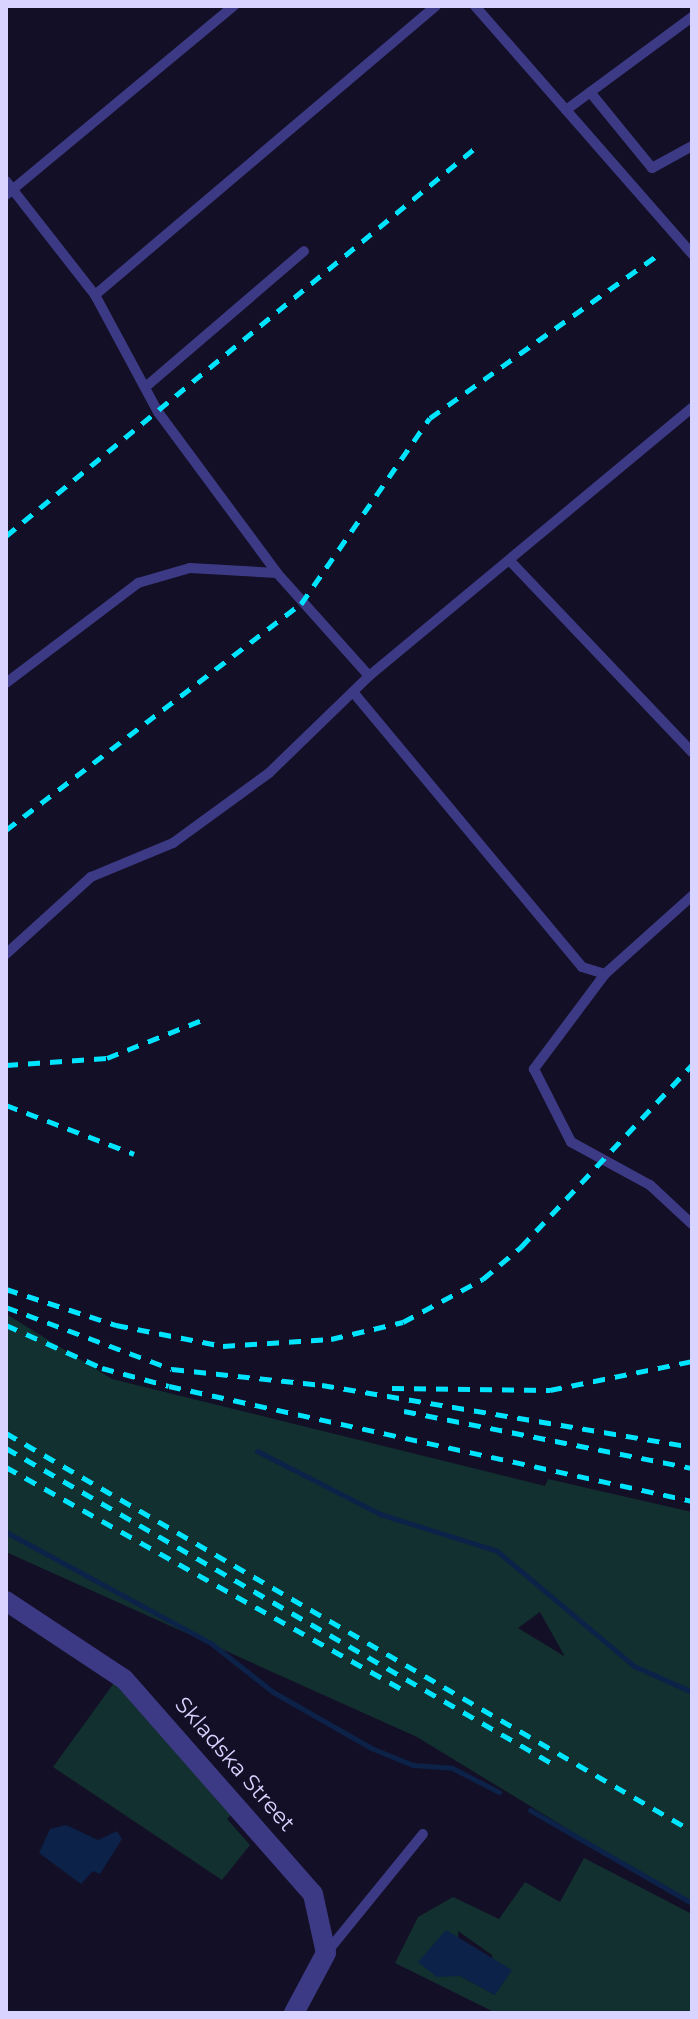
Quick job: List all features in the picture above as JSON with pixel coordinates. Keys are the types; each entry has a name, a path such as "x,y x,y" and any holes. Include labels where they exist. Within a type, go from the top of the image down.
{"street":[{"name":"Skladska Street","path":"6,1601 124,1679 164,1717 313,1894 326,1953"},
{"path":"294,2013 326,1953"}],"lane":[{"path":"6,195 11,184 234,6"},
{"path":"95,295 436,6"},
{"path":"475,6 692,254"},
{"path":"566,110 692,17"},
{"path":"590,92 652,168 692,146"},
{"path":"11,184 95,295 149,384 158,412 277,573 369,676"},
{"path":"149,384 304,251"},
{"path":"6,954 91,877 173,843 269,773 369,676 511,562 692,408"},
{"path":"511,562 692,752"},
{"path":"6,683 138,583 190,568 277,573"},
{"path":"353,692 522,902 582,967 605,974"},
{"path":"692,896 605,974 534,1069 571,1142 650,1185 692,1224"},
{"path":"326,1953 423,1834"}],"green space":[{"path":"6,1314 112,1379 545,1486 548,1479 692,1512 692,1905 417,1737 6,1552","holes":["540,1612 564,1656 518,1628"]},
{"path":"114,1683 236,1810 227,1819 250,1845 222,1880 53,1767"},
{"path":"584,1858 692,1914 692,2013 496,2013 395,1963 418,1917 453,1897 499,1919 525,1882 560,1902","holes":["458,1931 492,1955 495,1995 460,1976"]}],"water":[{"path":"66,1825 98,1840 117,1831 122,1839 100,1874 93,1871 81,1884 39,1853 50,1829"},
{"path":"446,1930 512,1970 495,1995 460,1976 437,1977 418,1962"}],"waterway":[{"path":"257,1451 380,1514 497,1551 634,1666 692,1692"},
{"path":"6,1532 212,1644 273,1692 371,1748 413,1765 452,1768 499,1792"},
{"path":"530,1810 692,1903"}],"railway":[{"path":"6,536 475,148"},
{"path":"6,830 301,604 430,418 662,252"},
{"path":"6,1065 107,1058 202,1020"},
{"path":"6,1289 116,1325 223,1346 331,1339 403,1322 483,1279 521,1247 692,1065"},
{"path":"6,1105 134,1154"},
{"path":"6,1307 172,1369 322,1385 692,1447"},
{"path":"6,1325 102,1368 169,1386 692,1501"},
{"path":"392,1388 550,1390 692,1361"},
{"path":"404,1411 692,1468"},
{"path":"6,1433 692,1831"},
{"path":"6,1448 553,1764"},
{"path":"6,1467 400,1688"}]}
